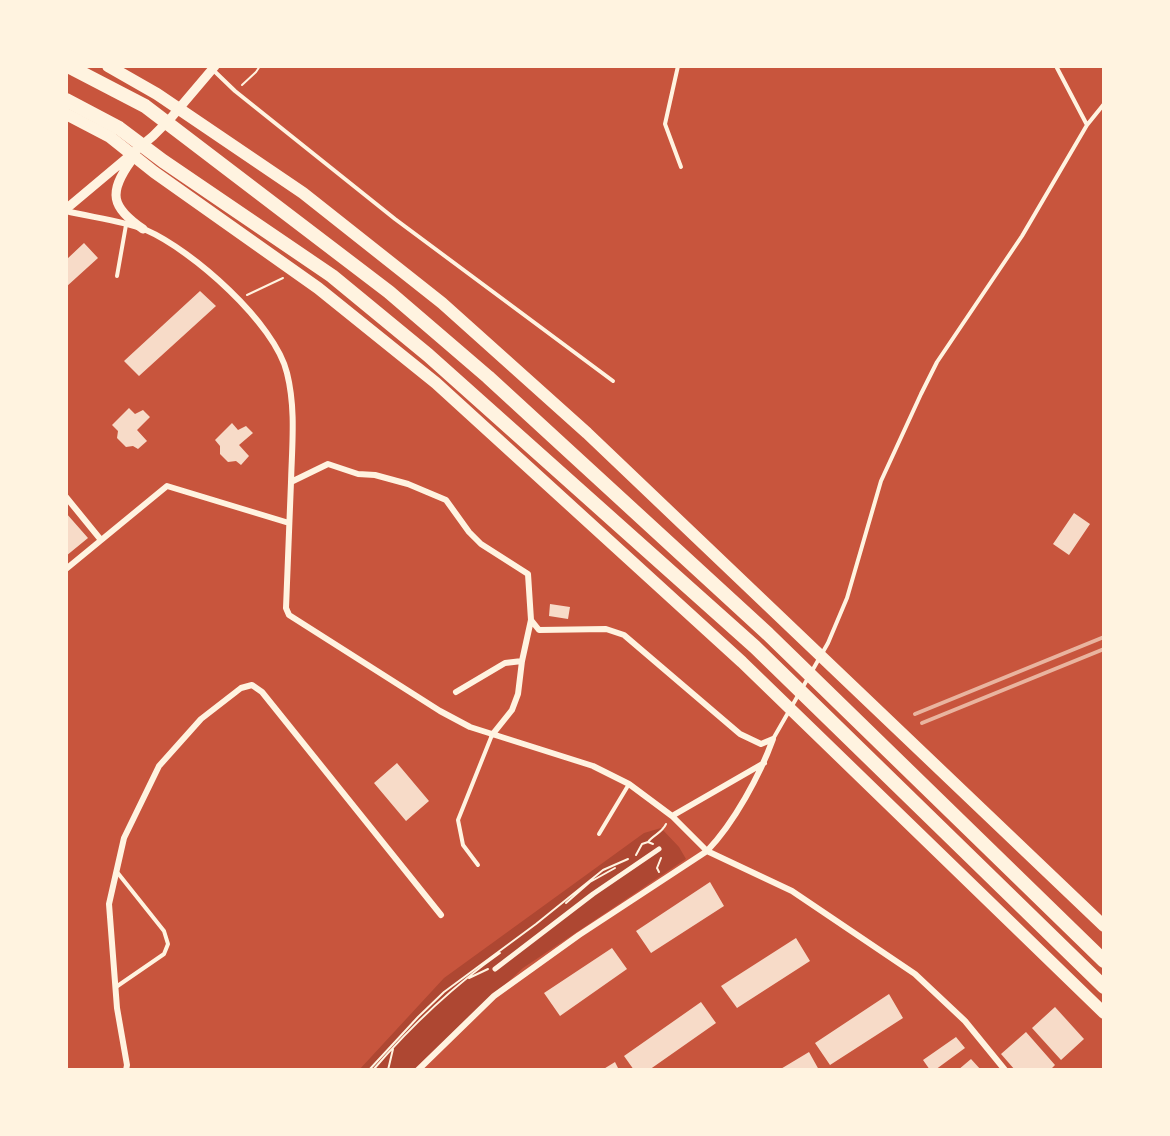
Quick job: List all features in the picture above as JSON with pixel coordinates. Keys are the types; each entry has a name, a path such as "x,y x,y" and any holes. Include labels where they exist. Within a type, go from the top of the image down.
{"highway":[{"path":"68,66 145,106 389,292 488,377 768,634 1104,961"},
{"path":"108,66 157,94 303,193 442,303 587,433 1104,926"},
{"path":"66,100 159,166 318,288 436,383 742,662 1104,1013"},
{"path":"66,114 115,133"},
{"path":"159,166 332,276 504,422 755,647 1104,987"}],"street":[{"path":"66,210 170,119 212,67"},
{"path":"140,147 117,183 115,193 120,210 143,229 164,239 194,260 237,299 281,354 287,371 294,416 287,614 440,711 470,727 593,766 629,784 672,816 707,850 792,891 915,974 965,1021 1005,1070"},
{"path":"66,210 143,229"},
{"path":"291,482 328,464 358,474 375,475 408,484 446,500 469,532 481,544 528,574 531,620 518,694 512,710 492,735"},
{"path":"66,569 167,486 290,523"},
{"path":"66,497 101,540"},
{"path":"531,620 539,630 606,629 624,635 740,734 760,744 772,739"},
{"path":"456,692 505,663 522,661"},
{"path":"126,1070 109,904 124,838 159,766 201,719 241,688 252,685 262,692 441,915"},
{"path":"418,1070 494,996 579,935 707,850 721,837 764,763 772,739"},
{"path":"672,816 764,763"},
{"path":"495,969 593,894 659,849"}],"lane":[{"path":"678,66 665,124 681,167"},
{"path":"1056,66 1087,125"},
{"path":"212,67 235,91 395,219 613,381"},
{"path":"772,739 828,643 858,565 881,481 921,394 938,362 1023,236 1087,125 1104,104"},
{"path":"117,276 126,225"},
{"path":"478,865 463,845 458,820 492,735"},
{"path":"599,834 629,784"},
{"path":"116,987 164,954 168,944 165,930 117,872"}],"path":[{"path":"235,91 260,66"},
{"path":"237,299 288,276"},
{"path":"648,842 661,832 666,824"},
{"path":"369,1070 444,992 536,924 603,870 631,858"},
{"path":"452,990 483,970 495,969"},
{"path":"388,1070 395,1041"}],"shaded area":[{"path":"661,828 679,847 686,859 523,968 413,1070 359,1070 444,978 644,833"}],"building":[{"path":"84,243 98,258 66,287 66,260"},
{"path":"200,291 216,306 139,376 124,361"},
{"path":"129,408 135,414 143,410 150,417 137,430 147,441 138,449 133,446 126,447 117,438 118,431 112,425"},
{"path":"232,423 238,430 246,426 253,433 239,445 249,456 241,465 236,461 228,462 220,454 220,446 215,440"},
{"path":"66,513 88,538 66,556"},
{"path":"1074,513 1090,524 1069,555 1053,544"},
{"path":"550,604 570,607 568,619 549,616"},
{"path":"397,763 429,801 406,821 374,783"},
{"path":"710,882 724,906 651,953 636,931"},
{"path":"796,938 810,961 737,1008 721,986"},
{"path":"612,948 627,969 560,1016 544,993"},
{"path":"889,994 903,1018 830,1065 815,1043"},
{"path":"701,1002 716,1023 649,1070 634,1070 624,1056"},
{"path":"1055,1007 1084,1039 1061,1060 1032,1028"},
{"path":"1026,1032 1055,1065 1050,1070 1015,1070 1001,1054"},
{"path":"956,1037 965,1048 935,1070 930,1070 923,1060"},
{"path":"809,1052 819,1070 779,1070"},
{"path":"971,1059 981,1070 958,1070"},
{"path":"615,1062 619,1070 602,1070"}],"railway":[{"path":"915,714 1104,637"},
{"path":"922,723 1104,649"}]}
